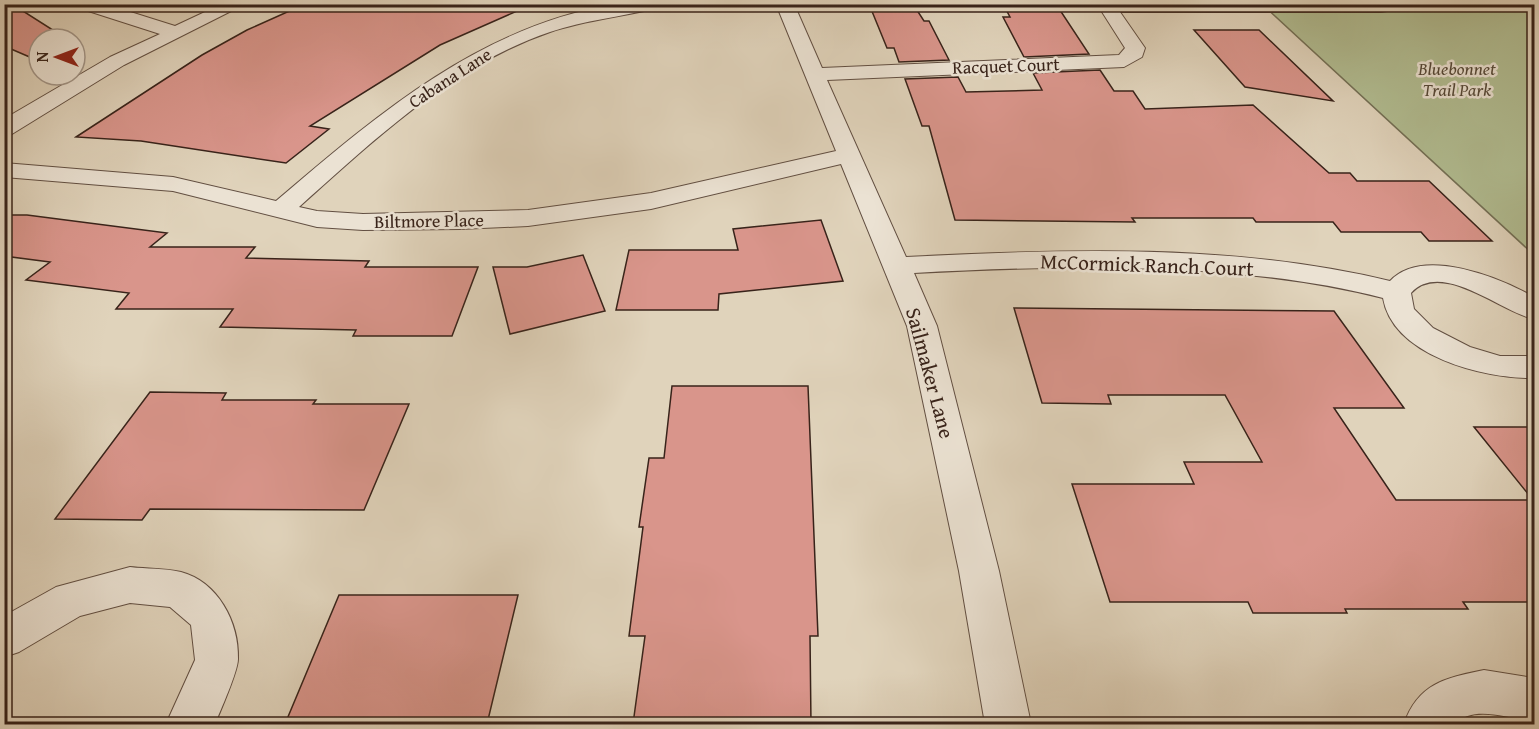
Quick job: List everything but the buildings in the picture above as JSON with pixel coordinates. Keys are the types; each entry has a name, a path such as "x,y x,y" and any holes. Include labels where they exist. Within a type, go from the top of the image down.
{"street":[{"path":"85,4 174,32"},
{"path":"4,129 108,66 174,32 237,4"},
{"name":"Cabana Lane","path":"280,212 337,162 454,70 504,43 559,24 651,4"},
{"name":"Sailmaker Lane","path":"785,4 922,326 979,571 1008,724"},
{"path":"1106,6 1381,6"},
{"name":"Racquet Court","path":"815,74 1124,60 1135,53 1135,48 1106,6"},
{"name":"Biltmore Place","path":"4,170 173,184 280,212 317,219 363,222 528,218 651,201 851,155"},
{"name":"McCormick Ranch Court","path":"896,266 1013,259 1140,261 1251,268 1355,281 1396,292"},
{"path":"1534,310 1510,294 1473,280 1437,275 1409,279 1396,292 1400,312 1422,335 1458,355 1500,367 1534,367"},
{"path":"4,638 70,600 130,585 180,590 210,616 217,660 195,717 189,724"},
{"path":"1427,724 1447,700 1485,692 1534,700"}],"green space":[{"name":"Bluebonnet Trail Park","path":"1263,5 1534,5 1534,255"}]}
